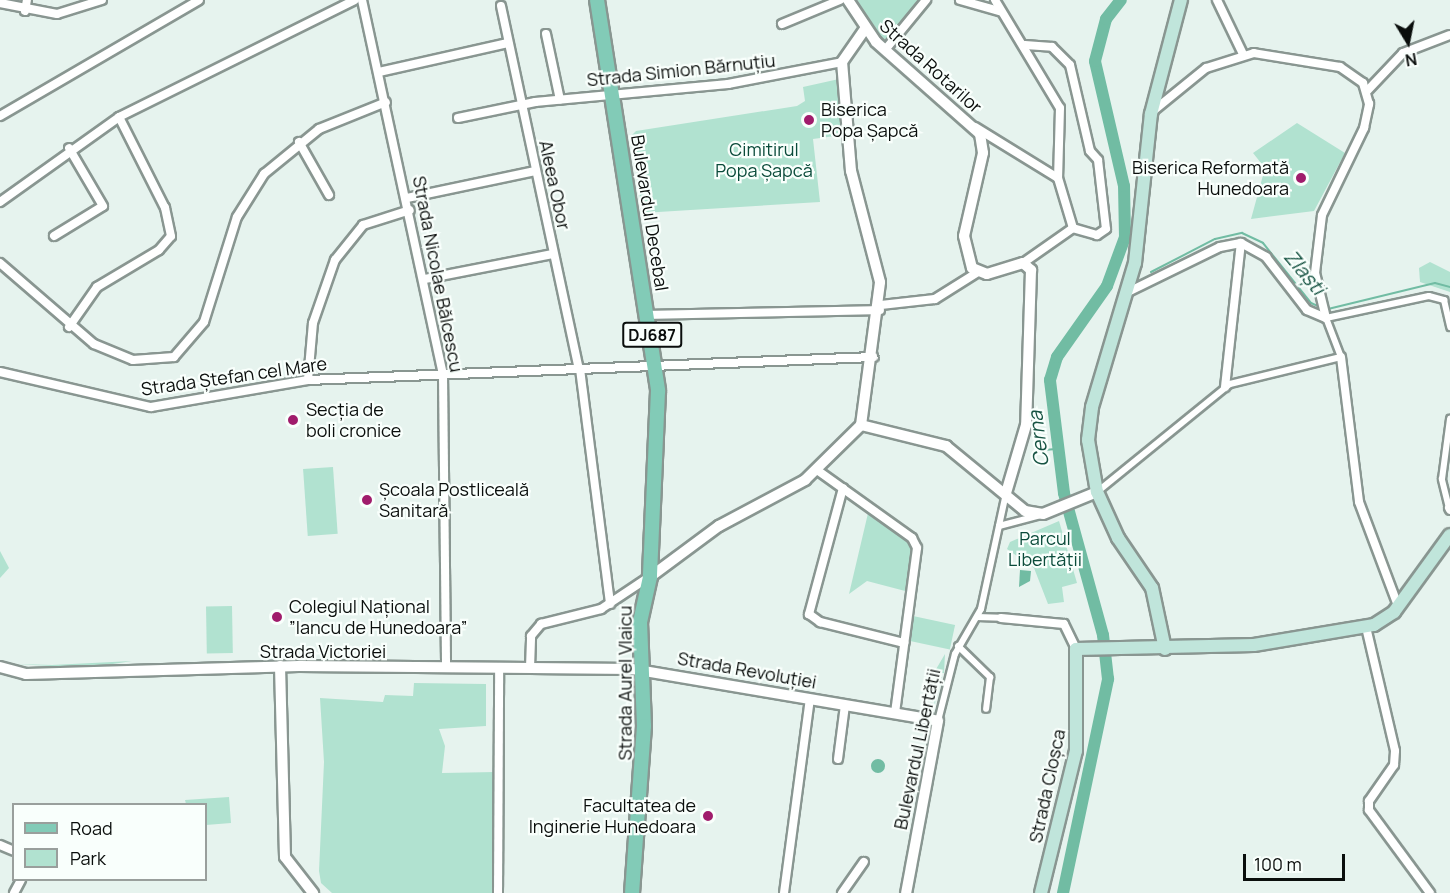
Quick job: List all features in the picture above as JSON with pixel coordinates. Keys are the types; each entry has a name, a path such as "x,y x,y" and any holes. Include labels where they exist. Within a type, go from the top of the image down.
{"main road":[{"name":"Bulevardul Decebal","path":"597,0 657,369 650,577"},
{"path":"1165,649 1152,588 1118,538 1097,492 1090,417 1135,263 1151,114 1180,0"},
{"path":"1076,649 1091,646 1165,649 1275,643 1366,627 1398,606 1450,535"},
{"name":"Strada Aurel Vlaicu","path":"632,893 642,776 640,612 650,577"},
{"name":"Strada Cloșca","path":"1041,893 1076,751 1076,649"}],"street":[{"path":"25,11 27,0"},
{"path":"0,3 25,11 69,12 102,0"},
{"path":"0,116 199,0"},
{"path":"0,202 69,148 119,117 355,0"},
{"name":"Strada Nicolae Bălcescu","path":"362,0 410,210 443,374 446,668"},
{"path":"782,24 840,0"},
{"name":"Strada Rotarilor","path":"848,0 865,29 885,50 975,127 983,153 964,244 969,262 978,272"},
{"path":"885,50 926,0"},
{"path":"960,0 999,11"},
{"path":"995,0 999,11 1025,45 1060,108 1058,178 1073,228"},
{"path":"1217,0 1243,54"},
{"name":"Aleea Obor","path":"501,6 552,254 580,369 610,604"},
{"path":"530,668 531,636 541,624 610,604 719,526 817,470 861,425 881,307 877,256 848,150 842,62 865,29"},
{"path":"546,34 560,100"},
{"path":"1398,606 1359,502 1341,357 1326,318 1315,273 1322,215 1367,120 1367,91 1403,53 1450,34"},
{"path":"379,72 508,43"},
{"path":"1025,45 1052,47 1070,65 1090,152 1098,160 1106,230 1097,235 1073,228"},
{"path":"1151,114 1191,77 1243,54 1340,67 1367,91"},
{"name":"Strada Simion Bărnuțiu","path":"458,118 521,105 560,100 728,84 842,62"},
{"path":"0,263 69,327 133,360 168,359 186,350 213,301 246,200 275,161 299,142 339,118 386,102"},
{"path":"69,327 98,287 159,250 171,236 169,216 119,117"},
{"path":"975,127 1058,178"},
{"path":"299,142 329,195"},
{"path":"54,236 103,206 69,148"},
{"path":"407,198 535,171"},
{"path":"308,380 319,298 342,247 363,225 410,210"},
{"path":"648,315 881,307 935,299 978,272 1023,263 1073,228"},
{"path":"1128,292 1220,247 1241,243 1266,257 1307,310 1326,318 1429,296 1444,300 1450,327"},
{"path":"1225,387 1241,243"},
{"path":"424,279 552,254"},
{"name":"Bulevardul Libertății","path":"906,893 938,721 958,646 977,617 1026,417 1033,278 1023,263"},
{"name":"Strada Ștefan cel Mare","path":"0,372 144,407 308,380 580,369 657,369 874,357"},
{"path":"999,526 1080,502 1097,492 1146,458 1225,387 1341,357"},
{"path":"1449,509 1442,479 1450,419"},
{"path":"861,425 946,446 1006,493 1017,507 1045,514"},
{"path":"817,470 915,543 895,713"},
{"path":"843,488 809,614 820,622 904,643"},
{"path":"977,617 1064,624 1076,649"},
{"path":"1366,627 1395,751 1394,765 1368,801 1369,810 1430,893"},
{"path":"958,646 990,677 986,709"},
{"path":"280,666 285,857 313,893"},
{"name":"Strada Victoriei","path":"1,667 26,674 280,666 642,669"},
{"path":"498,893 499,668"},
{"name":"Strada Revoluției","path":"642,669 938,721"},
{"path":"784,893 810,699"},
{"path":"838,759 845,705"},
{"path":"842,893 864,862"}],"green space":[{"path":"853,0 921,0 886,44"},
{"name":"Cimitirul Popa Șapcă","path":"839,79 842,135 813,139 820,202 642,213 632,135 636,131 797,106 805,101 803,87"},
{"path":"1297,123 1345,153 1314,211 1251,219 1265,168 1253,153"},
{"path":"1430,262 1450,272 1450,292 1420,282 1419,268"},
{"path":"333,467 338,534 308,536 303,469"},
{"path":"869,509 911,544 909,592 867,581 849,594"},
{"name":"Parcul Libertății","path":"1059,521 1077,583 1062,587 1064,602 1048,604 1034,568 1007,549 1010,542"},
{"path":"0,551 9,568 0,578"},
{"path":"206,606 232,606 233,653 207,653"},
{"path":"913,616 955,625 950,649 908,640"},
{"path":"945,654 944,673 938,673 942,678 932,676"},
{"path":"132,661 87,668 15,664 52,665"},
{"path":"931,679 941,682 936,686 935,706"},
{"path":"414,683 486,684 486,726 439,729 445,746 442,773 496,772 495,893 332,893 321,883 319,871 324,762 320,698 383,702 385,695 413,696"},
{"path":"229,797 231,823 207,825 207,803 186,803 185,800"}],"shaded area":[{"path":"1020,570 1031,571 1030,581 1019,587"},
{"path":"878,759 883,761 885,766 883,771 878,773 873,771 871,766 873,761"}],"waterway":[{"name":"Cerna","path":"1063,893 1108,679 1103,635 1064,493 1050,380 1057,357 1107,286 1125,237 1124,186 1095,61 1106,19 1121,0"},
{"name":"Zlaști","path":"1151,272 1215,239 1242,233 1263,243 1311,303 1322,308"},
{"name":"Zlaști","path":"1328,309 1435,283 1450,287"},
{"path":"1044,450 1056,449"}],"place":[{"name":"Biserica Popa Șapcă","path":"809,120"},
{"name":"Biserica Reformată Hunedoara","path":"1301,178"},
{"name":"Secția de boli cronice","path":"293,420"},
{"name":"Școala Postliceală Sanitară","path":"367,500"},
{"name":"Colegiul Național ”Iancu de Hunedoara”","path":"277,617"},
{"name":"Facultatea de Inginerie Hunedoara","path":"708,816"}]}
